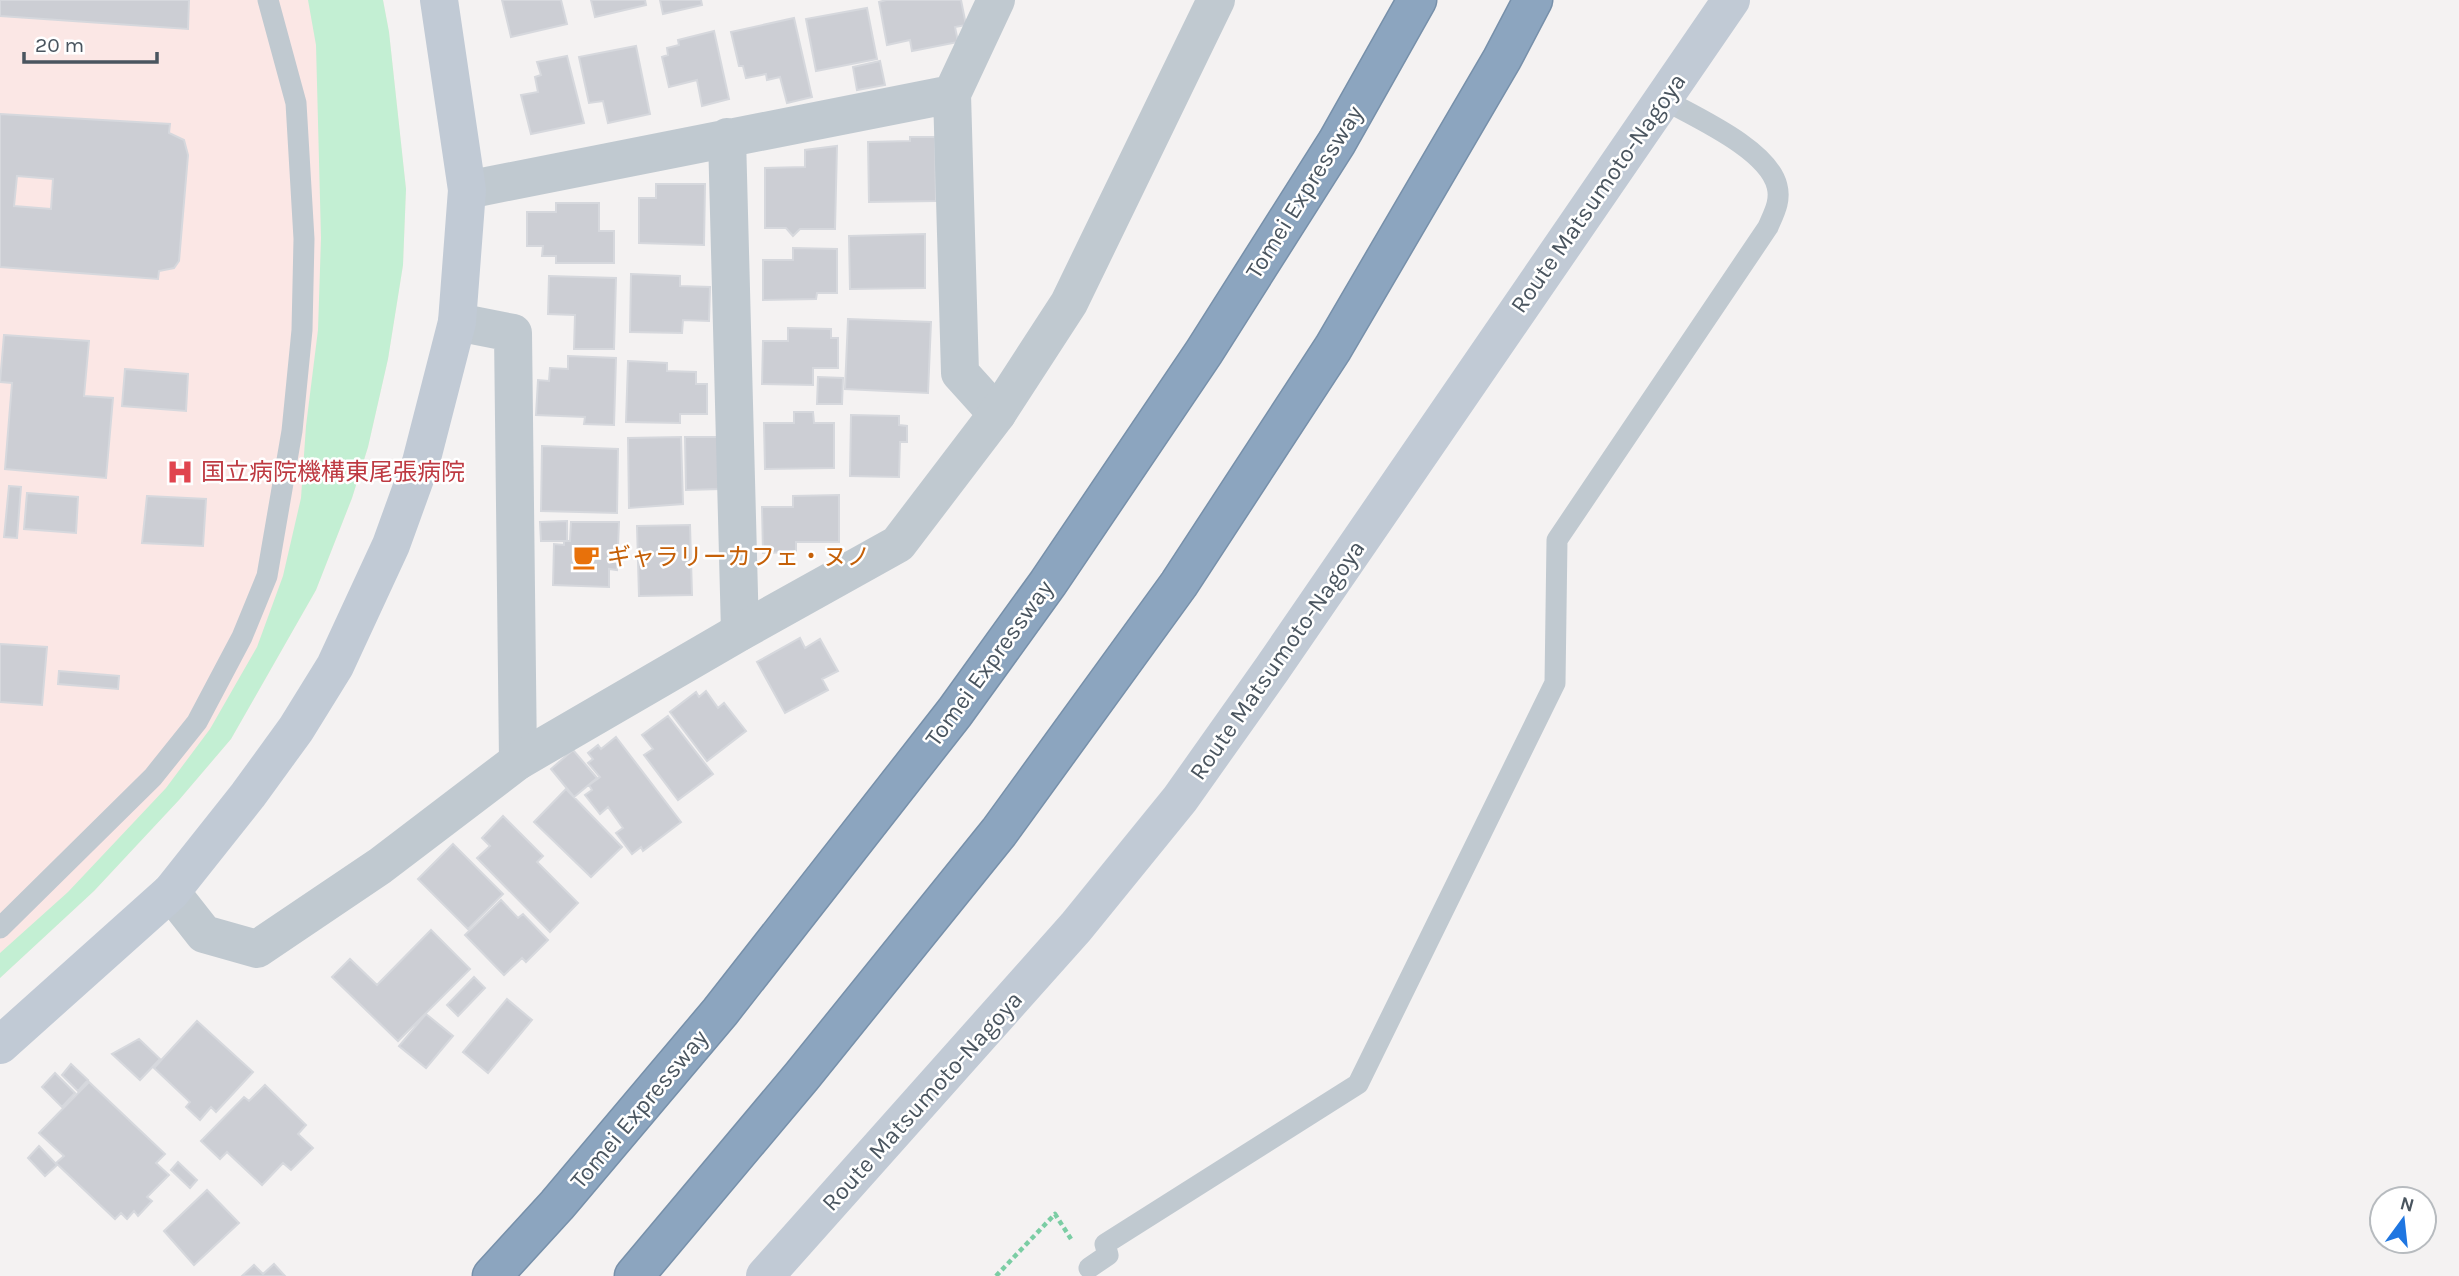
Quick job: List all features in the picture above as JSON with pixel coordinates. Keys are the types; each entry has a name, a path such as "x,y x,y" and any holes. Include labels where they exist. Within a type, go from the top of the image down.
{"highway":[{"name":"Tomei Expressway","path":"492,1276 557,1205 720,1012 963,701 1048,583 1203,352 1337,142 1417,0"},
{"path":"634,1276 802,1076 999,832 1179,584 1333,348 1502,59 1533,0"}],"main road":[{"path":"0,1045 171,892 248,795 296,729 335,666 391,545 417,474 457,323 467,190 439,0"},
{"name":"Route Matsumoto-Nagoya","path":"765,1276 1076,927 1180,800 1731,0"}],"street":[{"path":"996,0 952,94 960,373 997,414"},
{"path":"171,892 204,934 257,949 380,866 518,761 898,544 997,414 1069,303 1216,0"},
{"path":"467,190 952,94"},
{"path":"727,137 740,632"},
{"path":"457,323 513,333 518,761"}],"lane":[{"path":"0,928 153,777 197,722 242,637 267,576 292,431 302,330 304,239 296,103 268,0"},
{"path":"1089,1268 1108,1255 1105,1244 1358,1084 1555,683 1557,540 1768,227 1778,205 1777,185 1768,167 1753,151 1663,99"}],"path":[{"path":"996,1276 1055,1214"}],"shaded area":[{"name":"国立病院機構東尾張病院","path":"0,0 383,0 406,189 403,265 388,359 368,447 352,498 316,590 231,739 179,800 94,891 0,978"}],"green space":[{"path":"308,0 383,0 406,189 403,265 388,359 368,447 352,498 316,590 231,739 179,800 94,891 0,978 0,953 68,892 166,788 210,729 257,647 283,576 301,498 306,426 318,330 321,238 316,45"}],"building":[{"path":"0,0 189,0 188,29 0,16"},
{"path":"502,0 561,0 567,24 511,37"},
{"path":"591,0 645,0 646,5 595,17"},
{"path":"660,0 701,0 702,5 663,14"},
{"path":"961,0 966,25 955,27 958,42 912,51 910,40 887,45 879,2"},
{"path":"867,8 877,59 816,71 806,19"},
{"path":"794,18 812,97 787,103 780,77 767,80 766,74 746,78 743,66 739,66 731,32"},
{"path":"714,31 729,99 702,106 697,80 669,87 662,57 668,55 667,48 679,45 678,40"},
{"path":"636,46 650,114 608,123 603,101 589,103 579,57"},
{"path":"567,56 584,123 531,134 521,95 538,92 535,77 541,75 537,62"},
{"path":"880,61 885,85 857,90 853,67"},
{"path":"0,114 170,124 169,133 184,140 188,155 179,261 174,268 159,271 158,279 0,267","holes":["17,176 53,179 51,209 14,206"]},
{"path":"910,137 935,137 936,201 869,202 868,142 910,141"},
{"path":"837,146 835,229 800,229 793,236 786,228 765,228 765,168 805,167 805,150"},
{"path":"656,184 705,184 704,245 639,243 639,198 656,198"},
{"path":"556,203 599,203 599,231 614,231 614,263 556,263 556,256 542,256 543,246 527,246 527,212 556,212"},
{"path":"925,234 925,288 850,289 849,236"},
{"path":"793,248 837,249 837,293 817,293 816,299 763,300 763,260 793,260"},
{"path":"631,274 680,276 680,286 710,287 709,321 683,320 682,333 630,332"},
{"path":"549,276 616,278 614,349 574,349 575,315 548,314"},
{"path":"848,319 931,322 928,393 845,389"},
{"path":"788,328 831,329 831,338 838,338 838,368 813,368 813,385 762,384 763,341 788,341"},
{"path":"4,335 89,341 84,396 113,398 106,478 5,469 12,383 0,382"},
{"path":"568,356 616,358 614,425 584,424 585,417 536,415 538,380 549,381 550,368 568,369"},
{"path":"628,361 667,363 667,371 696,372 696,384 707,384 707,414 680,414 680,423 626,422"},
{"path":"125,369 188,374 186,411 122,406"},
{"path":"818,377 843,378 842,404 817,404"},
{"path":"794,412 813,412 814,423 834,423 834,468 765,469 764,423 794,423"},
{"path":"851,415 899,416 899,425 907,426 907,442 900,442 899,477 850,476"},
{"path":"681,437 683,504 629,508 628,438"},
{"path":"685,437 718,437 720,489 686,490"},
{"path":"542,446 618,449 617,513 541,511"},
{"path":"9,486 21,487 17,538 4,537"},
{"path":"27,493 78,497 76,533 24,529"},
{"path":"839,495 839,542 796,542 796,552 763,553 762,507 793,507 793,496"},
{"path":"147,496 206,499 203,546 142,543"},
{"path":"567,521 567,541 541,541 540,522"},
{"name":"ギャラリーカフェ・ヌノ","path":"571,522 619,522 617,570 609,569 609,587 553,585 554,544 564,545 564,541 570,541"},
{"path":"690,525 692,595 639,596 637,526"},
{"path":"800,638 805,648 820,639 838,671 822,679 828,690 785,713 757,662"},
{"path":"0,644 47,647 42,705 0,702"},
{"path":"59,671 119,676 118,689 58,684"},
{"path":"706,691 718,708 724,703 746,731 707,761 670,712 696,692 699,697"},
{"path":"668,716 713,774 678,800 644,755 653,749 642,735"},
{"path":"616,737 681,822 643,851 641,847 632,854 616,833 623,828 608,807 600,814 585,795 592,790 589,785 600,777 588,763 593,759 588,753 598,745 601,749"},
{"path":"573,750 597,778 574,797 551,769"},
{"path":"566,789 622,847 591,877 534,822"},
{"path":"503,816 543,856 537,862 578,903 550,932 477,858 490,846 482,838"},
{"path":"453,844 503,894 468,929 418,879"},
{"path":"501,900 518,918 523,914 548,940 526,962 522,958 504,975 465,935"},
{"path":"431,930 470,969 398,1041 332,977 350,959 377,985"},
{"path":"474,977 485,988 458,1016 447,1005"},
{"path":"507,999 532,1020 488,1073 463,1052"},
{"path":"426,1014 453,1036 426,1068 399,1046"},
{"path":"197,1021 253,1072 216,1112 211,1107 200,1120 186,1107 190,1102 154,1068"},
{"path":"139,1039 160,1059 140,1080 112,1054"},
{"path":"71,1064 88,1080 78,1091 62,1075"},
{"path":"55,1073 75,1093 62,1107 42,1087"},
{"path":"89,1082 165,1154 156,1163 169,1175 147,1197 152,1201 138,1216 134,1211 127,1219 121,1213 115,1219 56,1163 64,1156 39,1133"},
{"path":"265,1085 306,1125 298,1134 313,1148 291,1170 283,1163 262,1185 227,1152 220,1159 201,1141 244,1097 249,1101"},
{"path":"39,1146 57,1165 45,1176 28,1158"},
{"path":"178,1162 197,1180 190,1188 171,1170"},
{"path":"207,1190 239,1223 194,1265 164,1231"},
{"path":"274,1264 285,1276 242,1276 254,1265 263,1274"}],"place":[{"name":"国立病院機構東尾張病院","path":"180,472"},
{"name":"ギャラリーカフェ・ヌノ","path":"586,557"}]}
